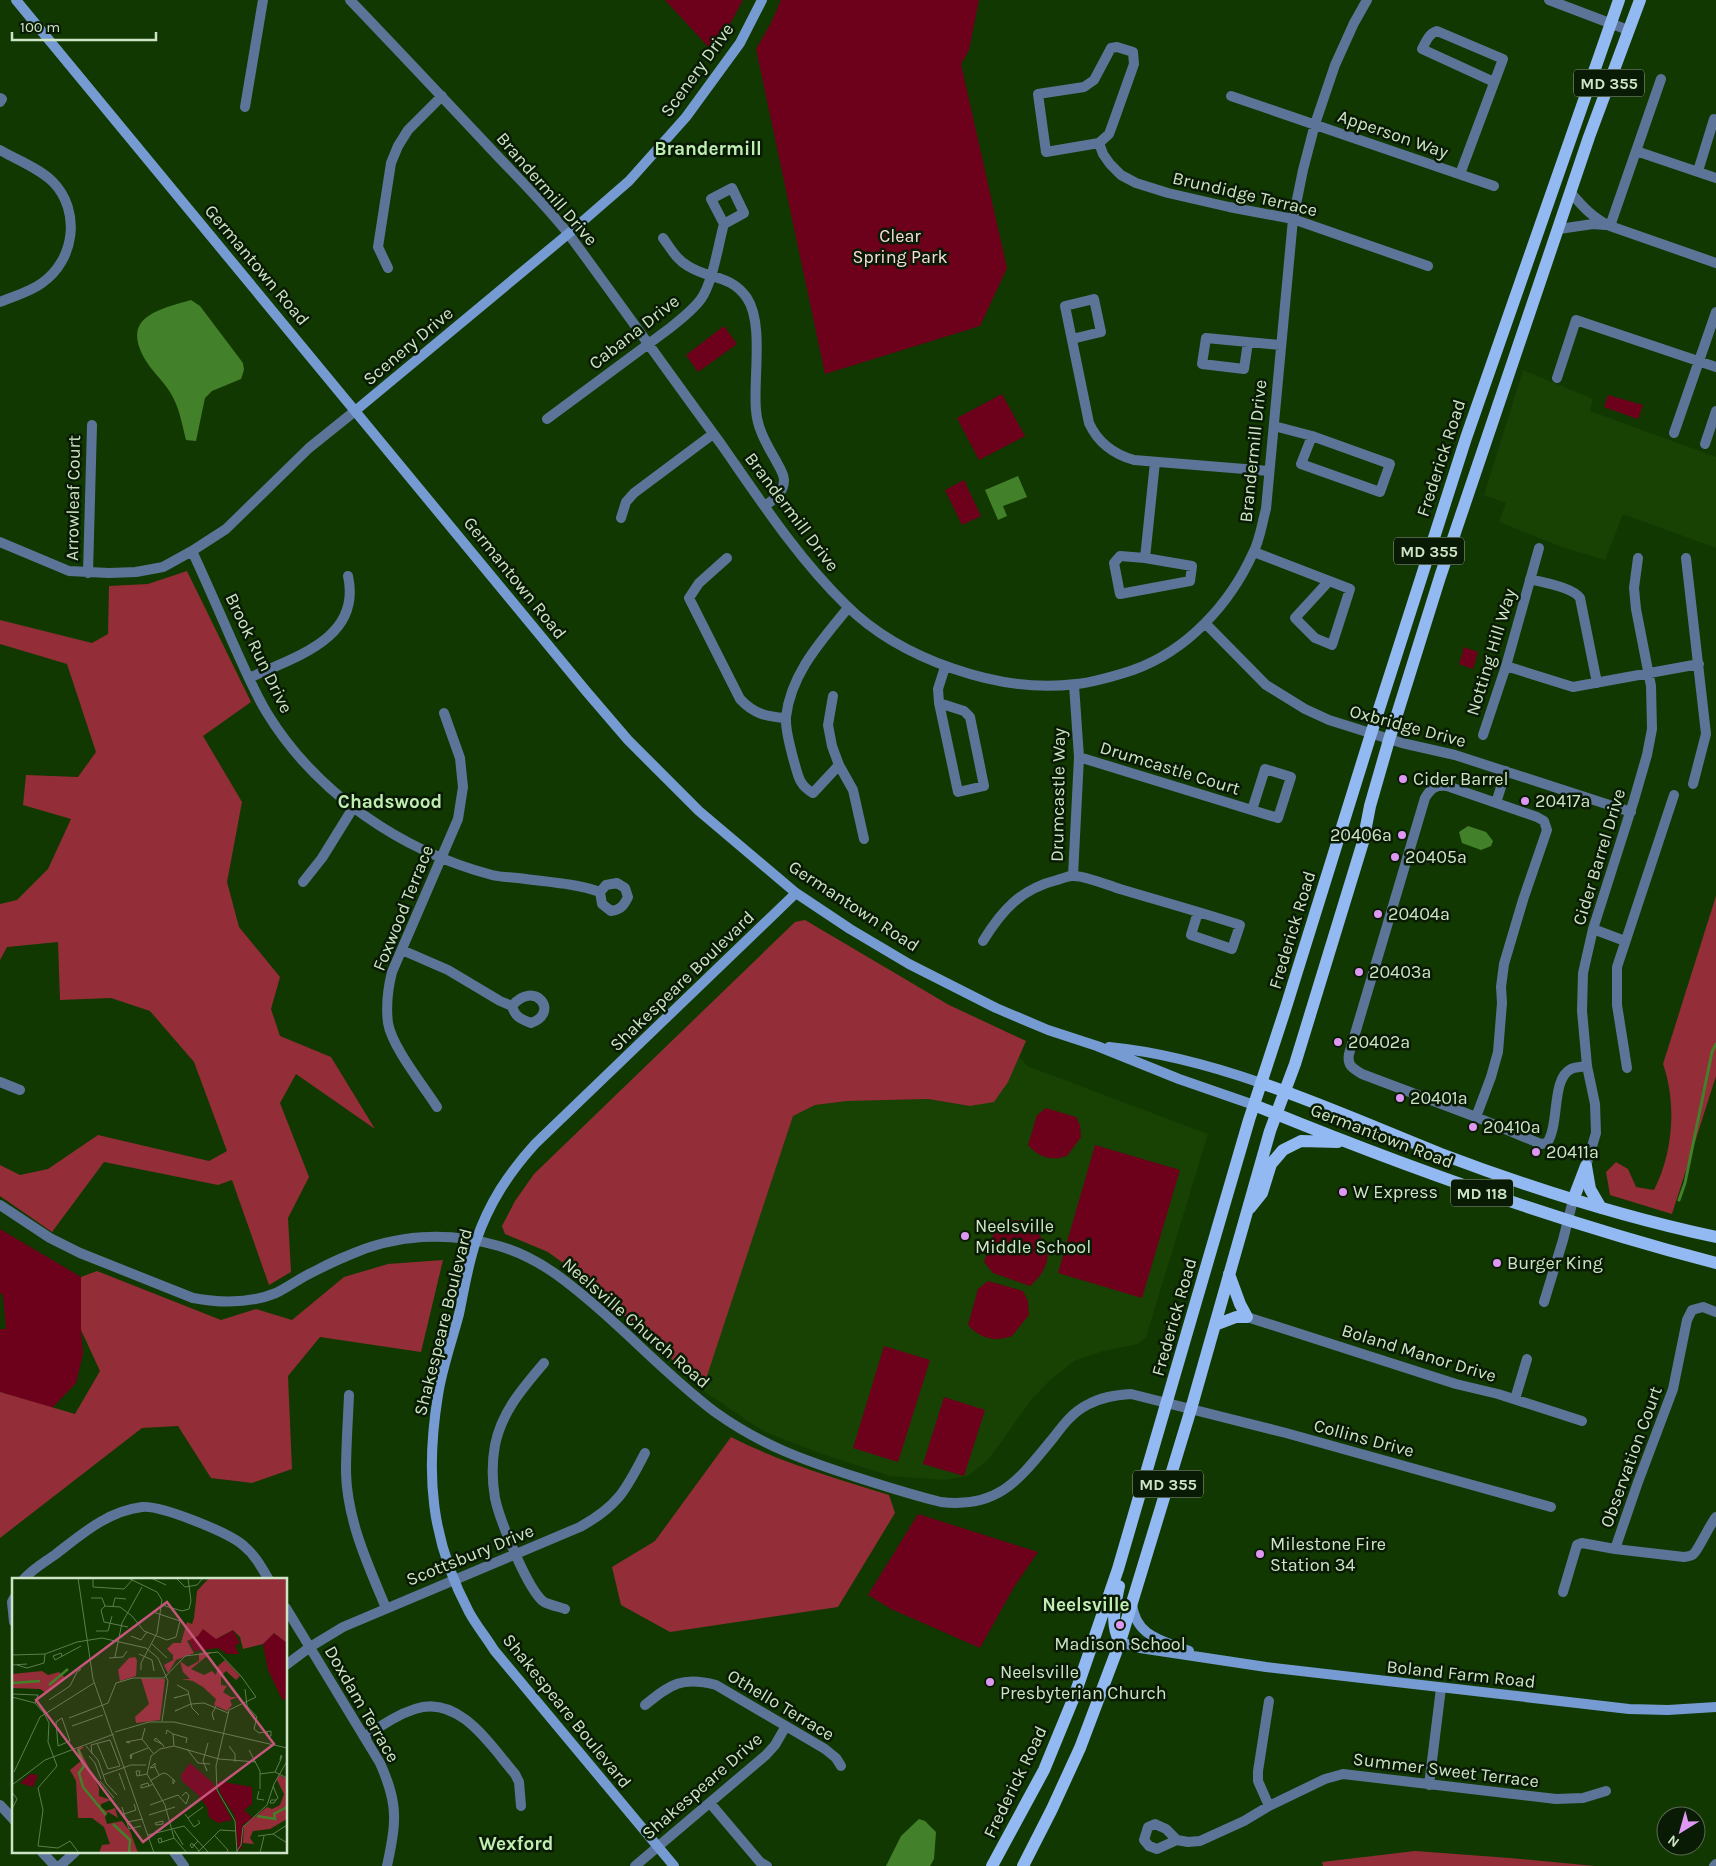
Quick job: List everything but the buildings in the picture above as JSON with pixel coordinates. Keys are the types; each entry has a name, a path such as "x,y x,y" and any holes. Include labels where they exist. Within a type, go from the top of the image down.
{"main road":[{"name":"Frederick Road","path":"992,1866 1044,1770 1074,1697 1118,1569 1254,1105 1370,734 1469,429 1620,0"},
{"name":"Frederick Road","path":"1023,1866 1080,1748 1120,1642 1191,1409 1245,1214 1363,842 1370,806 1389,740 1472,479 1570,193 1640,0"},
{"name":"Germantown Road","path":"1261,1083 1441,1154 1544,1191 1673,1228 1716,1238"},
{"name":"Germantown Road","path":"1254,1105 1486,1194 1654,1247 1716,1263"},
{"path":"1245,1214 1262,1193 1271,1164 1283,1150 1301,1141 1350,1143"},
{"path":"1573,1200 1586,1166"},
{"path":"1586,1166 1590,1189 1601,1208"},
{"path":"1215,1325 1236,1317 1247,1317 1229,1274"},
{"path":"1118,1569 1120,1583 1114,1620 1115,1632 1120,1642"}],"street":[{"name":"Germantown Road","path":"16,0 574,676 628,740 699,811 796,894 909,964 996,1008 1048,1030 1097,1046 1179,1079 1254,1105"},
{"path":"246,107 263,0"},
{"name":"Brandermill Drive","path":"350,0 553,215 810,567 848,608 868,625 902,646 945,667 984,678 1013,683 1074,685 1108,679 1144,666 1177,647 1205,623 1221,606 1235,586 1254,552 1266,509 1293,219 1303,170 1315,124 1335,65 1354,23 1367,0"},
{"name":"Scenery Drive","path":"0,542 69,571 88,573 136,572 163,567 226,529 309,448 568,234 629,181 686,117 740,42 762,0"},
{"path":"1549,0 1628,30"},
{"name":"Apperson Way","path":"1460,174 1503,59 1436,31 1428,36 1422,49 1494,82"},
{"path":"1117,47 1133,52 1134,64 1109,134 1099,143 1046,152 1038,94 1084,87 1094,80 1111,48 1117,47"},
{"path":"1610,226 1661,79"},
{"path":"388,268 378,247 390,163 408,130 442,96"},
{"name":"Apperson Way","path":"1231,96 1494,186"},
{"path":"1698,171 1714,119"},
{"name":"Brundidge Terrace","path":"1099,143 1103,154 1110,164 1121,175 1136,183 1168,193 1229,207 1293,219 1428,266"},
{"path":"0,150 46,175 54,183 65,200 71,224 69,248 63,261 44,282 0,302"},
{"path":"1636,151 1716,178"},
{"path":"1570,193 1586,211 1610,226 1716,263"},
{"name":"Cabana Drive","path":"547,419 649,344 686,315 696,304 708,286 724,224"},
{"path":"1559,229 1593,224 1610,226"},
{"path":"663,238 678,259 689,267 722,278 738,287 748,300 755,317 756,411 761,433 784,478 783,488 779,495 765,506"},
{"path":"1072,339 1101,332 1094,299 1065,306 1089,423 1094,435 1103,444 1122,457 1134,460 1270,472"},
{"path":"1674,433 1716,312"},
{"path":"1557,378 1576,320 1716,367"},
{"path":"1248,342 1244,369 1202,364 1206,338 1280,345"},
{"path":"1705,444 1716,411"},
{"name":"Arrowleaf Court","path":"88,573 92,425"},
{"path":"1274,426 1312,436 1390,464 1380,492 1301,464 1312,436"},
{"path":"621,518 626,502 634,493 713,434"},
{"path":"1145,558 1155,462"},
{"name":"Notting Hill Way","path":"1483,735 1506,666 1539,548"},
{"name":"Brook Run Drive","path":"192,551 249,678 267,713 294,750 323,782 353,808 394,835 441,857 493,875 582,886 600,892"},
{"path":"1254,552 1350,589 1332,644 1315,638 1295,618 1329,581"},
{"path":"1120,556 1145,558 1192,566 1190,581 1120,594 1114,563 1120,556"},
{"path":"727,558 699,583 689,598 740,699 757,713 769,717 786,718"},
{"name":"Cider Barrel Drive","path":"1586,1166 1596,1133 1593,1091 1587,1066 1582,1011 1583,973 1593,929 1631,812 1647,755 1652,729 1651,686 1636,609 1634,588 1638,558"},
{"path":"1686,558 1706,734 1693,784"},
{"path":"249,678 309,650 329,637 343,620 348,610 351,590 348,576"},
{"name":"Notting Hill Way","path":"1530,579 1567,590 1577,594 1580,598 1597,683"},
{"path":"839,765 813,794 804,788 799,780 788,739 786,718 800,672 811,653 848,608"},
{"name":"Oxbridge Drive","path":"1205,623 1266,685 1305,710 1389,740 1455,755 1631,812"},
{"path":"1506,666 1573,687 1699,664"},
{"path":"939,703 964,711 970,717 984,786 958,792 939,703 938,689 945,667"},
{"name":"Drumcastle Way","path":"1073,876 1079,757 1074,685"},
{"path":"833,696 828,725 832,746 839,765 853,790 864,838"},
{"name":"Foxwood Terrace","path":"437,1107 396,1044 388,1023 388,987 392,972 458,819 463,787 460,758 444,713"},
{"name":"Drumcastle Court","path":"1079,757 1278,818 1291,777 1264,769 1252,810"},
{"path":"1496,803 1506,771"},
{"path":"1476,1117 1498,1052 1504,964 1547,830 1544,821 1496,803 1447,786 1430,788 1425,798 1348,1061 1351,1068 1541,1144 1547,1143 1552,1137 1559,1087 1563,1077 1571,1069 1587,1066"},
{"path":"1627,1068 1617,1005 1617,967 1674,796"},
{"path":"303,882 322,858 353,808"},
{"path":"983,941 1006,908 1020,896 1036,887 1073,876 1198,912 1240,925 1232,949 1191,936 1198,912"},
{"name":"Shakespeare Boulevard","path":"674,1866 494,1650 470,1613 454,1579 443,1549 435,1516 431,1484 431,1451 438,1394 476,1241 496,1196 512,1170 535,1144 796,894"},
{"path":"1593,929 1625,941"},
{"path":"402,950 448,970 512,1006"},
{"name":"Germantown Road","path":"1097,1046 1122,1048 1173,1058 1230,1072 1261,1083"},
{"path":"0,1082 20,1090"},
{"path":"1544,1302 1573,1200"},
{"name":"Neelsville Church Road","path":"0,1205 50,1238 80,1253 193,1298 211,1301 252,1300 275,1293 347,1255 398,1239 418,1236 446,1236 499,1246 544,1265 608,1317 696,1396 723,1417 762,1442 804,1460 941,1502 970,1503 1000,1493 1023,1475 1074,1414 1098,1399 1114,1395 1131,1394 1168,1403"},
{"name":"Observation Court","path":"1716,1312 1703,1307 1692,1310 1687,1320 1673,1389 1615,1549 1684,1557 1692,1556 1716,1517"},
{"name":"Boland Manor Drive","path":"1247,1317 1456,1384 1515,1399 1582,1421"},
{"path":"1515,1399 1527,1359"},
{"path":"544,1363 517,1395 507,1412 495,1444 492,1473 495,1499 524,1576 544,1602 566,1609"},
{"path":"349,1395 346,1473 352,1515 362,1551 386,1608"},
{"name":"Collins Drive","path":"1168,1403 1551,1507"},
{"name":"Scottsbury Drive","path":"288,1664 344,1627 454,1579 580,1528 599,1516 619,1498 629,1485 645,1453"},
{"path":"26,1578 96,1524 122,1511 144,1507 158,1508 226,1534 244,1546 260,1564 268,1578"},
{"path":"1563,1592 1577,1545 1582,1543 1615,1549"},
{"name":"Boland Farm Road","path":"1132,1603 1136,1622 1147,1633 1204,1657"},
{"name":"Doxdam Terrace","path":"288,1611 380,1763 389,1783 394,1806 394,1820 387,1866"},
{"name":"Boland Farm Road","path":"1120,1642 1140,1648 1266,1667 1629,1709 1668,1710 1716,1707"},
{"name":"Othello Terrace","path":"645,1705 666,1688 677,1683 698,1680 716,1684 825,1748 836,1758 841,1766"},
{"path":"1429,1785 1441,1688"},
{"path":"1269,1701 1258,1782 1269,1806"},
{"path":"364,1737 398,1715 417,1708 433,1707 454,1712 473,1725 515,1774 519,1782 521,1806"},
{"name":"Shakespeare Drive","path":"635,1866 766,1755 775,1745 786,1726"},
{"name":"Summer Sweet Terrace","path":"1177,1840 1188,1842 1200,1841 1244,1821 1269,1806 1325,1779 1343,1774 1556,1799 1583,1798 1606,1791"},
{"path":"710,1803 760,1862 767,1866"},
{"path":"0,1805 12,1818"},
{"path":"44,1854 54,1866"},
{"path":"60,1866 73,1854"},
{"path":"175,1854 184,1866"}],"shaded area":[{"path":"191,300 200,306 243,363 244,370 241,379 212,391 205,398 196,441 186,440 176,403 146,361 139,346 137,335 140,325 155,312"},
{"path":"1523,370 1593,399 1590,411 1716,457 1716,548 1623,514 1605,560 1559,546 1499,522 1506,503 1484,495"},
{"path":"1018,476 1027,497 1003,506 1007,516 998,520 985,490"},
{"path":"187,571 251,702 203,736 242,802 227,882 239,927 280,977 271,1009 280,1036 331,1057 375,1129 296,1074 280,1103 309,1177 288,1218 291,1272 269,1285 232,1180 218,1185 104,1162 52,1232 0,1196 0,1165 20,1175 48,1169 98,1135 209,1161 227,1151 194,1062 150,1011 111,998 60,1000 58,942 7,947 0,960 0,904 17,900 48,869 71,819 23,805 26,775 78,777 96,752 67,664 0,644 0,620 92,643 108,634 109,586 148,584"},
{"path":"1468,826 1486,832 1493,841 1491,846 1481,850 1462,843 1459,832"},
{"path":"1716,896 1716,1076 1672,1214 1610,1195 1606,1172 1616,1162 1628,1169 1636,1187 1654,1190 1660,1176 1669,1144 1671,1128 1670,1095 1663,1064"},
{"path":"805,920 949,1005 1026,1041 1008,1082 994,1102 970,1106 928,1099 847,1101 815,1105 793,1116 703,1388 581,1276 548,1252 505,1234 502,1226 515,1201 534,1174 795,922"},
{"name":"Neelsville Middle School","path":"1019,1056 1027,1066 1208,1134 1146,1337 1138,1344 1103,1351 1074,1361 1050,1380 1031,1400 989,1459 968,1476 944,1480 890,1476 822,1454 768,1433 702,1390 793,1116 815,1105 847,1101 928,1099 970,1106 1008,1082"},
{"path":"443,1260 421,1352 320,1337 288,1376 292,1469 252,1483 211,1478 178,1426 142,1428 0,1538 0,1392 75,1414 100,1371 81,1330 81,1277 97,1271 221,1320 256,1309 292,1320 344,1277 388,1264"},
{"path":"731,1437 789,1462 889,1495 895,1513 838,1607 670,1632 621,1605 612,1567 655,1541"},
{"path":"919,1819 925,1821 936,1832 934,1859 930,1866 886,1866 901,1836"},
{"path":"1415,1851 1595,1866 1323,1866 1322,1862"}],"green space":[{"path":"665,0 743,0 729,26 712,51"},
{"name":"Clear Spring Park","path":"781,0 979,0 969,50 961,64 1007,268 980,326 825,374 756,49 771,23"},
{"path":"724,326 737,344 698,372 686,355"},
{"path":"1002,394 1025,436 979,460 957,418"},
{"path":"1608,395 1643,405 1638,419 1604,407"},
{"path":"964,480 981,516 962,525 945,490"},
{"path":"1464,647 1478,652 1473,669 1459,664"},
{"path":"1046,1108 1076,1117 1080,1125 1081,1137 1067,1156 1051,1158 1041,1156 1028,1145 1037,1115"},
{"path":"1095,1145 1180,1170 1142,1298 1058,1273"},
{"path":"1022,1220 1039,1235 1045,1243 1047,1251 1045,1268 1030,1286 993,1273 984,1262 996,1226 1007,1221"},
{"path":"0,1229 81,1277 83,1354 76,1383 52,1408 0,1392 0,1329 6,1329 3,1296 0,1292"},
{"path":"988,1281 1023,1291 1028,1301 1029,1315 1012,1336 999,1339 988,1338 968,1325 978,1289"},
{"path":"884,1346 930,1360 898,1462 853,1448"},
{"path":"944,1397 985,1410 964,1476 923,1464"},
{"path":"918,1514 1038,1552 1014,1587 980,1648 891,1609 868,1595"}],"waterway":[{"path":"1679,1200 1685,1183 1712,1052 1716,1044"}],"place":[{"name":"Cider Barrel","path":"1403,779"},
{"name":"20417a","path":"1525,801"},
{"name":"20406a","path":"1402,835"},
{"name":"20405a","path":"1395,857"},
{"name":"20404a","path":"1378,914"},
{"name":"20403a","path":"1359,972"},
{"name":"20402a","path":"1338,1042"},
{"name":"20401a","path":"1400,1098"},
{"name":"20410a","path":"1473,1127"},
{"name":"20411a","path":"1536,1152"},
{"name":"W Express","path":"1343,1192"},
{"name":"Neelsville Middle School","path":"965,1236"},
{"name":"Burger King","path":"1497,1263"},
{"name":"Milestone Fire Station 34","path":"1260,1554"},
{"name":"Madison School","path":"1120,1625"},
{"name":"Neelsville Presbyterian Church","path":"990,1682"}],"district":[{"name":"Brandermill","path":"708,148"},
{"name":"Chadswood","path":"390,801"},
{"name":"Neelsville","path":"1086,1604"},
{"name":"Wexford","path":"516,1843"}]}
